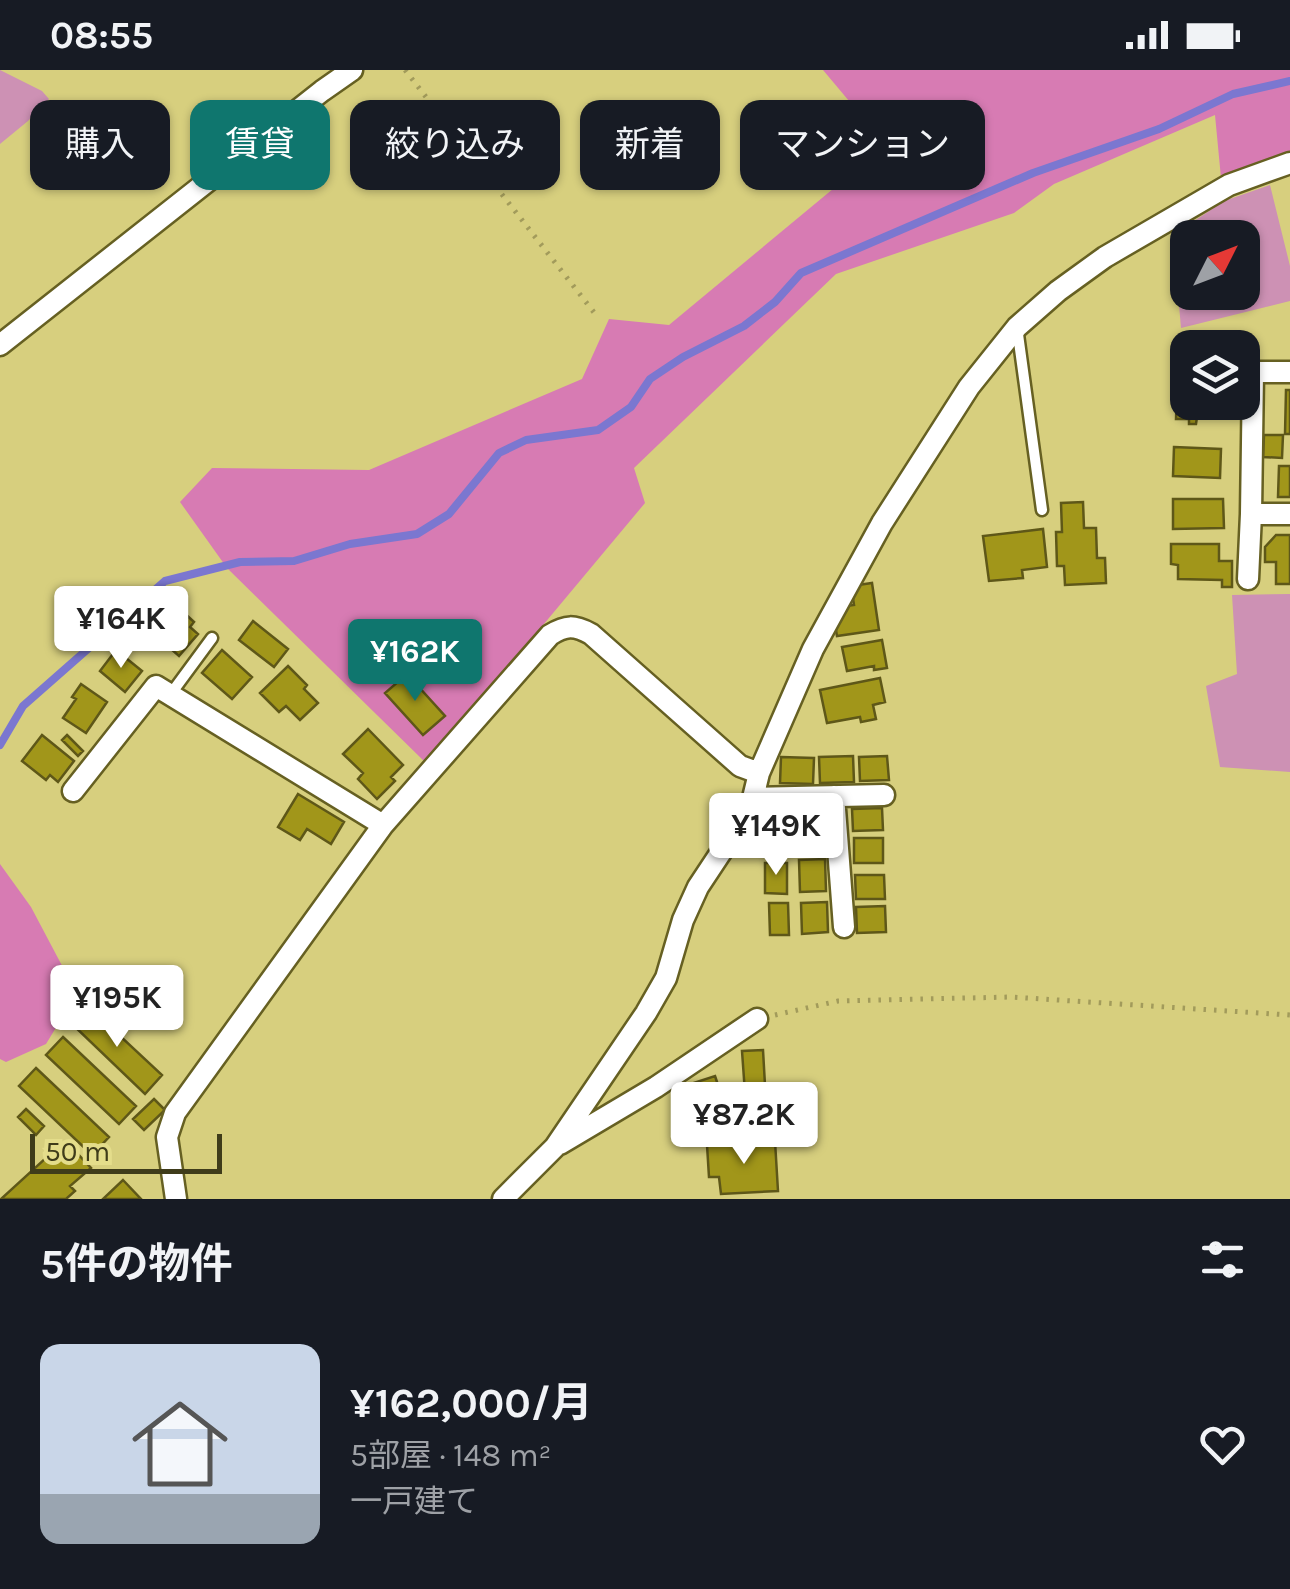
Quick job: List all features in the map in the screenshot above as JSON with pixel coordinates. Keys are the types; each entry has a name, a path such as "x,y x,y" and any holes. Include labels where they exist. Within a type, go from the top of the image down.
{"street":[{"path":"0,345 352,70"},
{"path":"502,1199 555,1147 660,990 683,920 753,798 759,772 813,649 882,523 969,387 1017,327 1058,290 1105,257 1229,185 1290,163"},
{"path":"1248,578 1254,372 1290,372"},
{"path":"1252,514 1290,514"},
{"path":"176,1199 167,1136 175,1114 383,826 550,635 563,627 576,626 591,634 740,766 759,772"},
{"path":"73,792 156,686 383,826"},
{"path":"753,798 884,795"},
{"path":"834,796 844,927"},
{"path":"555,1147 656,1087 758,1019"}],"lane":[{"path":"1017,327 1042,510"},
{"path":"170,695 212,638"}],"path":[{"path":"405,70 596,315"},
{"path":"758,1019 838,1000 1011,997 1290,1015"}],"shaded area":[{"path":"0,70 42,91 49,99 30,100 30,119 0,144"},
{"path":"823,70 1290,70 1290,155 1221,178 1215,115 1054,184 1014,213 836,274 634,468 645,503 427,764 227,568 180,502 212,468 369,470 582,379 609,319 669,325 832,190 985,190 985,100 848,100"},
{"path":"1270,185 1290,266 1290,301 1260,308 1260,220 1196,220 1224,201"},
{"path":"1179,310 1254,310 1181,328"},
{"path":"1290,594 1290,772 1220,767 1206,686 1237,674 1232,595"},
{"path":"0,864 31,907 68,977 68,1008 46,1044 6,1062 0,1059"}],"building":[{"path":"1286,390 1290,390 1290,434 1285,434"},
{"path":"1264,435 1283,435 1282,458 1263,457"},
{"path":"1174,447 1221,449 1220,478 1173,476"},
{"path":"1279,466 1290,466 1290,497 1278,497"},
{"path":"1173,499 1223,499 1224,528 1173,529"},
{"path":"1083,502 1084,528 1096,528 1097,558 1105,558 1106,583 1065,585 1064,566 1057,566 1056,532 1062,532 1061,503"},
{"path":"1043,529 1047,567 1022,570 1023,578 989,581 983,536"},
{"path":"1276,535 1290,535 1290,584 1276,584 1276,562 1265,562 1265,547"},
{"path":"1171,544 1219,544 1219,561 1232,561 1232,587 1222,587 1222,580 1178,579 1178,565 1171,564"},
{"path":"872,583 879,630 837,636 834,619 839,607 854,605 851,586"},
{"path":"170,600 194,622 190,627 198,634 179,656 146,627"},
{"path":"253,621 288,649 274,667 239,640"},
{"path":"882,640 887,668 847,671 842,647"},
{"path":"116,650 142,671 125,692 100,671"},
{"path":"222,650 252,677 232,699 202,673"},
{"path":"288,666 318,703 300,720 286,706 279,712 260,693"},
{"path":"407,674 445,716 423,735 385,693"},
{"path":"880,678 885,702 873,705 876,719 861,722 860,717 827,723 820,690"},
{"path":"81,684 107,702 86,733 63,718"},
{"path":"368,729 403,765 391,777 395,781 377,799 358,779 363,773 343,754"},
{"path":"42,735 74,761 58,782 50,775 46,780 22,761"},
{"path":"67,735 83,751 78,756 62,740"},
{"path":"853,756 854,782 820,783 819,757"},
{"path":"887,756 889,780 860,781 859,757"},
{"path":"781,757 814,758 813,784 780,783"},
{"path":"298,794 344,822 331,844 307,829 300,840 278,827"},
{"path":"882,808 883,830 853,831 852,809"},
{"path":"820,815 822,845 798,846 797,817"},
{"path":"763,817 782,817 784,850 765,850"},
{"path":"854,838 883,838 883,863 854,863"},
{"path":"825,859 826,891 800,892 799,860"},
{"path":"765,863 787,863 787,894 765,893"},
{"path":"855,875 884,875 885,899 856,899"},
{"path":"827,902 828,932 802,934 801,903"},
{"path":"769,903 788,903 789,935 770,935"},
{"path":"885,906 886,932 857,933 856,907"},
{"path":"89,1007 162,1075 145,1094 72,1024"},
{"path":"63,1037 136,1106 119,1124 46,1055"},
{"path":"763,1050 767,1120 747,1121 742,1051"},
{"path":"36,1068 109,1137 92,1155 19,1086"},
{"path":"715,1076 731,1124 688,1139 672,1090"},
{"path":"154,1099 165,1110 144,1130 133,1119"},
{"path":"26,1109 44,1126 36,1135 18,1117"},
{"path":"775,1141 778,1191 721,1194 719,1177 709,1177 707,1145"},
{"path":"60,1152 68,1160 76,1152 91,1168 70,1186 75,1191 66,1199 1,1199 48,1156 51,1160"},
{"path":"123,1180 141,1199 103,1199"}],"waterway":[{"path":"0,745 23,706 165,581 240,562 294,561 350,544 417,534 449,514 499,453 526,440 598,430 631,407 650,379 744,326 775,302 801,273 1033,173 1159,129 1233,94 1290,81"}]}
